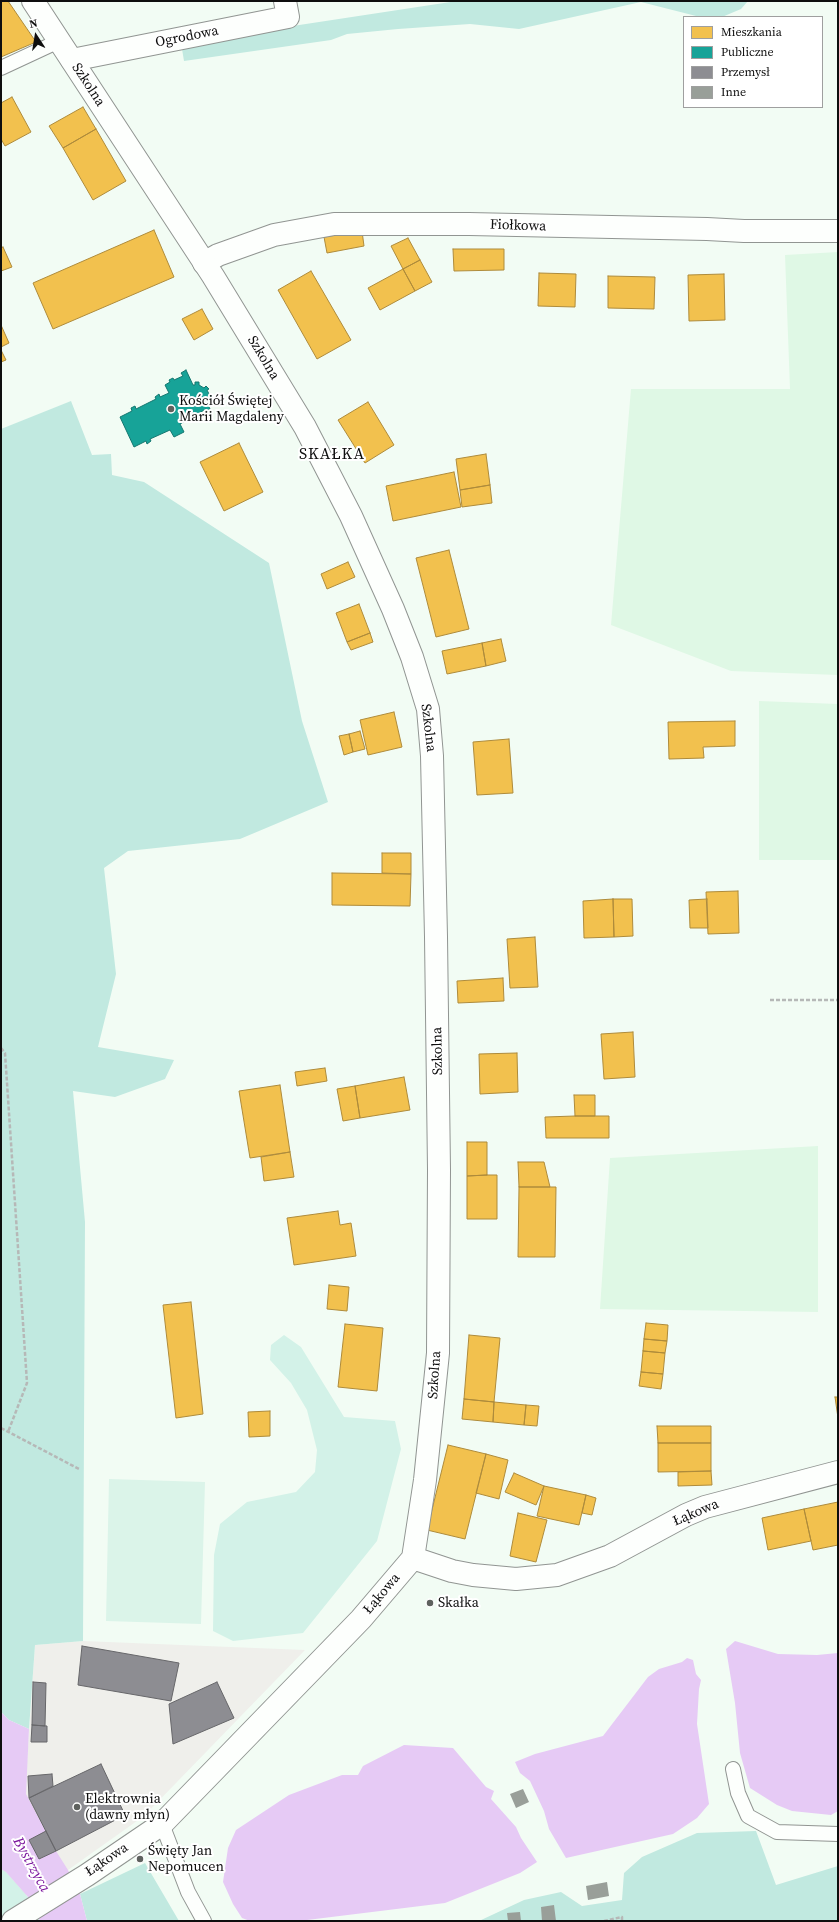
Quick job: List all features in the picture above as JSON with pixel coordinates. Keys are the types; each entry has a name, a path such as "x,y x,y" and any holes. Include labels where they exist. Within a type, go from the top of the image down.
{"street":[{"name":"Szkolna","path":"33,1 204,263 305,427 351,516 393,609 412,657 428,709 432,756 436,968 439,1170 438,1353 425,1480 413,1558"},
{"name":"Ogrodowa","path":"72,60 288,17 285,1"},
{"name":"Fiołkowa","path":"204,263 218,254 274,235 334,224 469,224 707,228 744,231 838,231"},
{"name":"Łąkowa","path":"21,1916 87,1875 162,1824 361,1619 413,1558 452,1571 473,1575 516,1579 557,1575 610,1556 686,1515 705,1507 838,1472"}],"lane":[{"path":"1,68 59,41"},
{"path":"733,1769 738,1793 748,1816 777,1832 838,1834"},
{"path":"162,1824 188,1892 204,1921"}],"path":[{"path":"770,1000 838,1000"},
{"path":"1,1048 5,1053 27,1383 8,1432"},
{"path":"1,1428 79,1469"},
{"path":"604,1921 622,1918 622,1921"}],"shaded area":[{"path":"457,1 748,1 741,9 724,16 696,16 641,2 519,29 470,24 398,29 347,34 331,40 184,61 181,43"},
{"path":"71,401 92,455 111,454 112,475 144,482 269,563 302,721 328,802 240,839 128,851 104,868 116,974 98,1047 174,1060 165,1079 115,1097 73,1091 85,1222 83,1641 35,1645 29,1729 9,1720 1,1712 1,429"},
{"path":"284,1335 301,1347 344,1417 395,1421 401,1449 377,1541 303,1633 233,1641 213,1631 214,1555 220,1524 247,1502 296,1492 315,1472 317,1450 307,1410 291,1383 270,1360 271,1345"},
{"path":"83,1641 305,1650 144,1816 68,1870 1,1910 1,1777 27,1762 35,1645"},
{"path":"756,1831 776,1885 838,1866 838,1921 479,1921 524,1900 561,1892 582,1906 622,1900 624,1873 642,1857 697,1833"},
{"path":"145,1863 179,1921 87,1921 80,1894"},
{"path":"1,1869 6,1872 28,1897 40,1921 1,1921"}],"green space":[{"path":"838,252 838,675 731,671 611,625 631,389 790,389 785,255"},
{"path":"759,701 838,704 838,860 759,860"},
{"path":"818,1146 818,1312 600,1309 610,1158"},
{"path":"109,1479 205,1482 201,1624 106,1621"}],"water":[{"path":"735,1641 778,1654 817,1655 838,1653 838,1811 831,1815 792,1811 777,1805 750,1788 740,1753 735,1703 726,1649"},
{"path":"687,1658 693,1660 696,1674 701,1680 697,1724 709,1804 697,1818 673,1834 566,1858 549,1829 544,1811 530,1781 520,1773 515,1762 535,1754 603,1736 648,1677 659,1669 682,1662"},
{"name":"Bystrzyca","path":"1,1712 9,1720 29,1729 26,1794 80,1894 87,1921 40,1921 28,1897 6,1872 1,1869"},
{"path":"404,1745 453,1748 486,1787 494,1791 491,1799 516,1827 521,1838 537,1862 520,1873 445,1903 299,1921 250,1921 242,1918 233,1904 223,1882 228,1848 236,1830 289,1795 342,1775 358,1775 363,1766"}],"building: Mieszkania":[{"path":"8,1 36,42 1,57 1,2"},
{"path":"12,97 31,132 5,146 1,139 1,103"},
{"path":"83,107 96,129 63,148 49,126"},
{"path":"96,129 126,181 93,200 63,148"},
{"path":"154,230 174,277 53,329 33,283"},
{"path":"362,231 364,246 327,253 324,237"},
{"path":"408,238 420,260 403,269 391,246"},
{"path":"3,247 12,267 1,271 1,248"},
{"path":"453,249 504,249 504,270 454,271"},
{"path":"420,260 432,282 415,291 403,269"},
{"path":"403,269 415,291 380,310 368,288"},
{"path":"311,271 351,340 317,359 278,290"},
{"path":"539,273 576,274 575,307 538,306"},
{"path":"724,274 725,320 689,321 688,275"},
{"path":"608,276 655,277 654,309 608,308"},
{"path":"202,309 213,329 194,340 182,319"},
{"path":"1,325 9,343 1,347"},
{"path":"1,350 6,360 1,362"},
{"path":"368,402 394,445 365,463 338,420"},
{"path":"239,443 263,492 224,511 200,462"},
{"path":"486,454 490,485 460,490 456,459"},
{"path":"454,472 461,507 393,521 386,486"},
{"path":"490,485 492,503 462,507 460,490"},
{"path":"449,550 469,629 436,637 416,558"},
{"path":"348,562 355,577 327,589 321,574"},
{"path":"359,604 370,633 347,642 336,613"},
{"path":"370,633 373,642 351,650 347,642"},
{"path":"501,639 506,661 486,666 482,643"},
{"path":"482,643 486,666 447,674 442,651"},
{"path":"394,712 402,747 368,755 360,720"},
{"path":"735,721 735,746 703,747 704,758 669,759 668,722"},
{"path":"360,731 365,749 353,752 349,734"},
{"path":"349,734 353,752 344,755 339,736"},
{"path":"509,739 513,793 477,795 473,742"},
{"path":"382,853 411,853 411,874 382,873"},
{"path":"332,873 411,874 410,906 332,905"},
{"path":"738,891 739,933 708,934 706,892"},
{"path":"613,899 614,937 584,938 583,901"},
{"path":"613,899 632,899 633,936 614,937"},
{"path":"707,899 708,928 690,928 689,900"},
{"path":"535,937 538,987 510,988 507,939"},
{"path":"503,978 504,1001 458,1003 457,981"},
{"path":"633,1032 635,1077 604,1079 601,1034"},
{"path":"517,1053 518,1092 480,1094 479,1054"},
{"path":"325,1068 327,1081 297,1086 295,1072"},
{"path":"404,1077 410,1110 360,1118 355,1086"},
{"path":"280,1085 290,1152 250,1158 239,1091"},
{"path":"355,1086 360,1118 343,1121 337,1089"},
{"path":"574,1095 595,1095 595,1116 575,1116"},
{"path":"609,1116 609,1138 546,1138 545,1117"},
{"path":"467,1142 487,1142 487,1175 467,1176"},
{"path":"290,1152 294,1177 264,1181 261,1157"},
{"path":"518,1162 544,1162 550,1187 519,1187"},
{"path":"497,1175 497,1219 467,1219 467,1176"},
{"path":"519,1187 556,1187 555,1257 518,1257"},
{"path":"338,1211 340,1225 351,1223 356,1256 294,1265 287,1218"},
{"path":"329,1285 349,1287 347,1311 327,1309"},
{"path":"191,1302 203,1414 176,1418 163,1305"},
{"path":"646,1323 668,1325 667,1341 644,1339"},
{"path":"345,1324 383,1328 377,1391 338,1387"},
{"path":"469,1335 500,1338 494,1402 464,1399"},
{"path":"644,1339 667,1341 665,1353 643,1351"},
{"path":"643,1351 665,1353 663,1374 641,1372"},
{"path":"641,1372 663,1374 661,1389 639,1386"},
{"path":"835,1397 838,1397 838,1418"},
{"path":"464,1399 494,1402 493,1422 462,1419"},
{"path":"494,1402 526,1405 524,1425 493,1422"},
{"path":"526,1405 539,1406 537,1426 524,1425"},
{"path":"270,1411 270,1436 249,1437 248,1412"},
{"path":"657,1426 711,1426 711,1443 658,1443"},
{"path":"658,1443 711,1443 711,1471 658,1472"},
{"path":"448,1445 486,1454 465,1539 427,1530"},
{"path":"486,1454 508,1460 499,1499 476,1493"},
{"path":"711,1471 712,1485 678,1486 678,1472"},
{"path":"514,1473 544,1486 536,1505 505,1492"},
{"path":"544,1486 586,1495 579,1525 537,1516"},
{"path":"586,1495 596,1498 592,1515 582,1513"},
{"path":"838,1502 838,1545 813,1550 804,1509"},
{"path":"804,1509 811,1541 768,1550 762,1518"},
{"path":"518,1513 547,1520 536,1562 510,1556"}],"building: Publiczne":[{"name":"Kościół Świętej Marii Magdaleny","path":"186,370 193,385 195,385 195,382 199,382 199,385 204,388 206,386 209,389 207,390 213,399 210,400 210,409 207,411 206,409 180,424 184,432 174,437 170,430 150,439 151,441 147,444 146,441 134,447 120,417 132,411 131,408 135,406 136,409 156,399 155,397 159,394 160,397 169,393 165,385 173,378 174,380 183,376 181,373"}],"building: Przemysł":[{"path":"82,1646 179,1663 171,1701 78,1685"},
{"path":"33,1682 46,1683 45,1726 32,1725"},
{"path":"217,1682 234,1718 173,1744 169,1704"},
{"path":"32,1725 47,1726 47,1742 31,1742"},
{"name":"Elektrownia (dawny młyn)","path":"101,1764 125,1815 56,1851 29,1798"},
{"path":"52,1774 53,1786 29,1798 28,1776"},
{"path":"46,1831 56,1851 39,1859 29,1840"}],"building: Inne":[{"path":"523,1789 529,1802 516,1808 510,1794"},
{"path":"607,1882 609,1896 588,1900 586,1886"},
{"path":"554,1905 556,1921 542,1921 541,1907"},
{"path":"520,1912 521,1921 508,1921 507,1913"}],"place":[{"name":"Kościół Świętej Marii Magdaleny","path":"171,409"},
{"name":"Skałka","path":"430,1603"},
{"name":"Elektrownia (dawny młyn)","path":"77,1807"},
{"name":"Święty Jan Nepomucen","path":"140,1859"}],"district":[{"name":"SKAŁKA","path":"332,455"}]}
